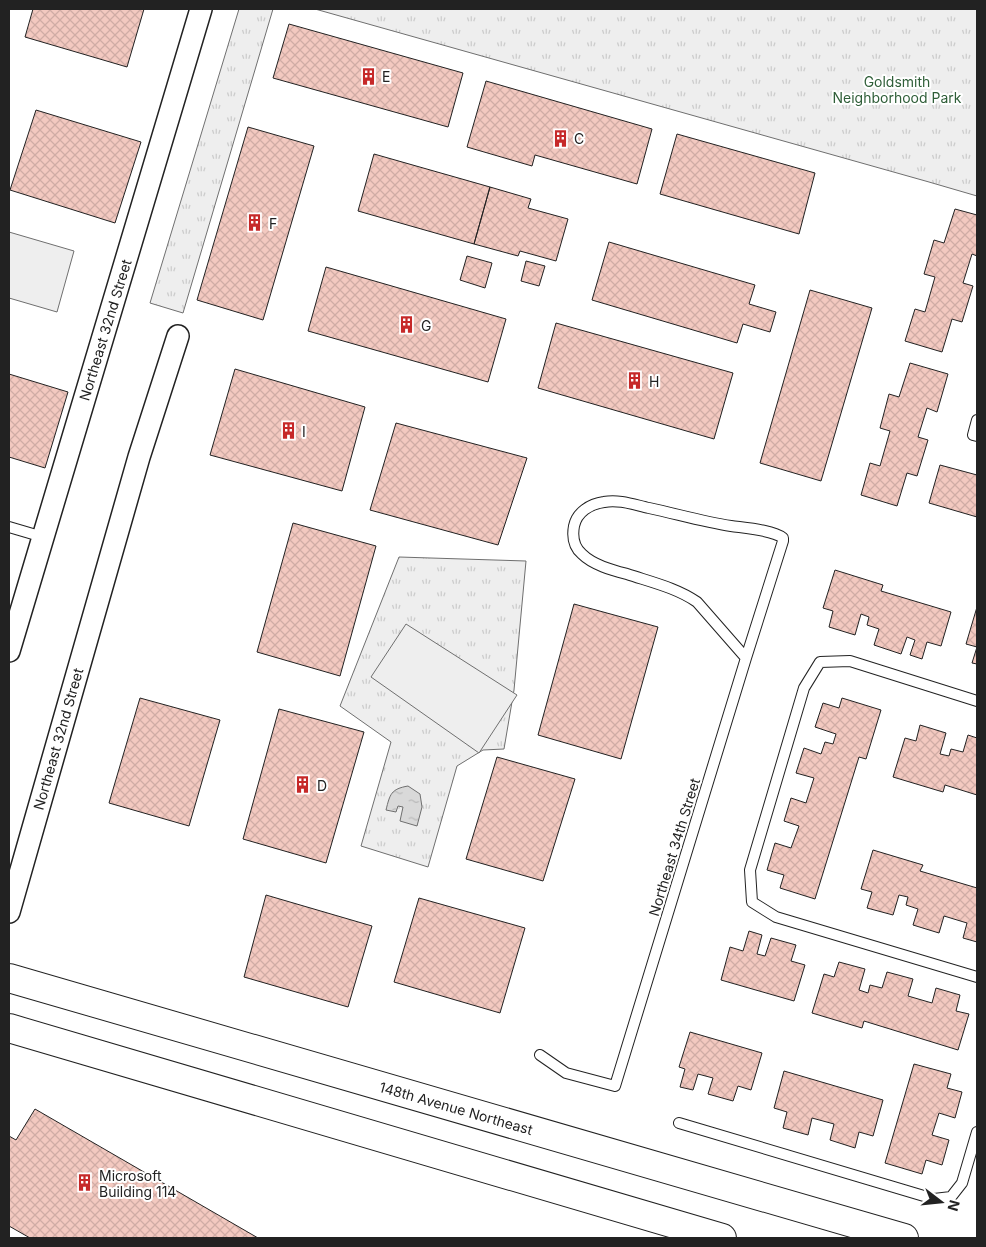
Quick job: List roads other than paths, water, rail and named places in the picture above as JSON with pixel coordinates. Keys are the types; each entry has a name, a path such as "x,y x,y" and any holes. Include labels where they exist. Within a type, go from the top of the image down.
{"main road":[{"name":"148th Avenue Northeast","path":"9,978 904,1238"},
{"path":"9,1028 722,1238"}],"street":[{"name":"Northeast 32nd Street","path":"9,651 15,608 43,537 201,9"},
{"name":"Northeast 32nd Street","path":"9,912 139,457 178,336"}],"lane":[{"path":"977,420 973,434 977,436"},
{"name":"Northeast 34th Street","path":"540,1055 566,1073 615,1086 746,658 783,544 781,536 624,502 596,504 581,512 576,520 573,536 577,549 584,556 598,565 653,582 690,597 697,602 746,658"},
{"path":"9,527 43,537"},
{"path":"977,701 850,661 820,662 804,688 750,870 752,902 776,918 977,977"},
{"path":"679,1123 934,1199 950,1197 962,1183 977,1132"}],"water":[{"path":"408,786 420,794 422,807 417,826 400,821 403,807 398,806 396,812 386,810 392,793"}],"place":[{"name":"E","path":"368,76"},
{"name":"C","path":"560,138"},
{"name":"F","path":"255,223"},
{"name":"G","path":"407,325"},
{"name":"H","path":"635,381"},
{"name":"I","path":"288,431"},
{"name":"D","path":"303,785"},
{"name":"Microsoft Building 114","path":"85,1183"}],"park label":[{"name":"Goldsmith Neighborhood Park","path":"897,89"}]}
